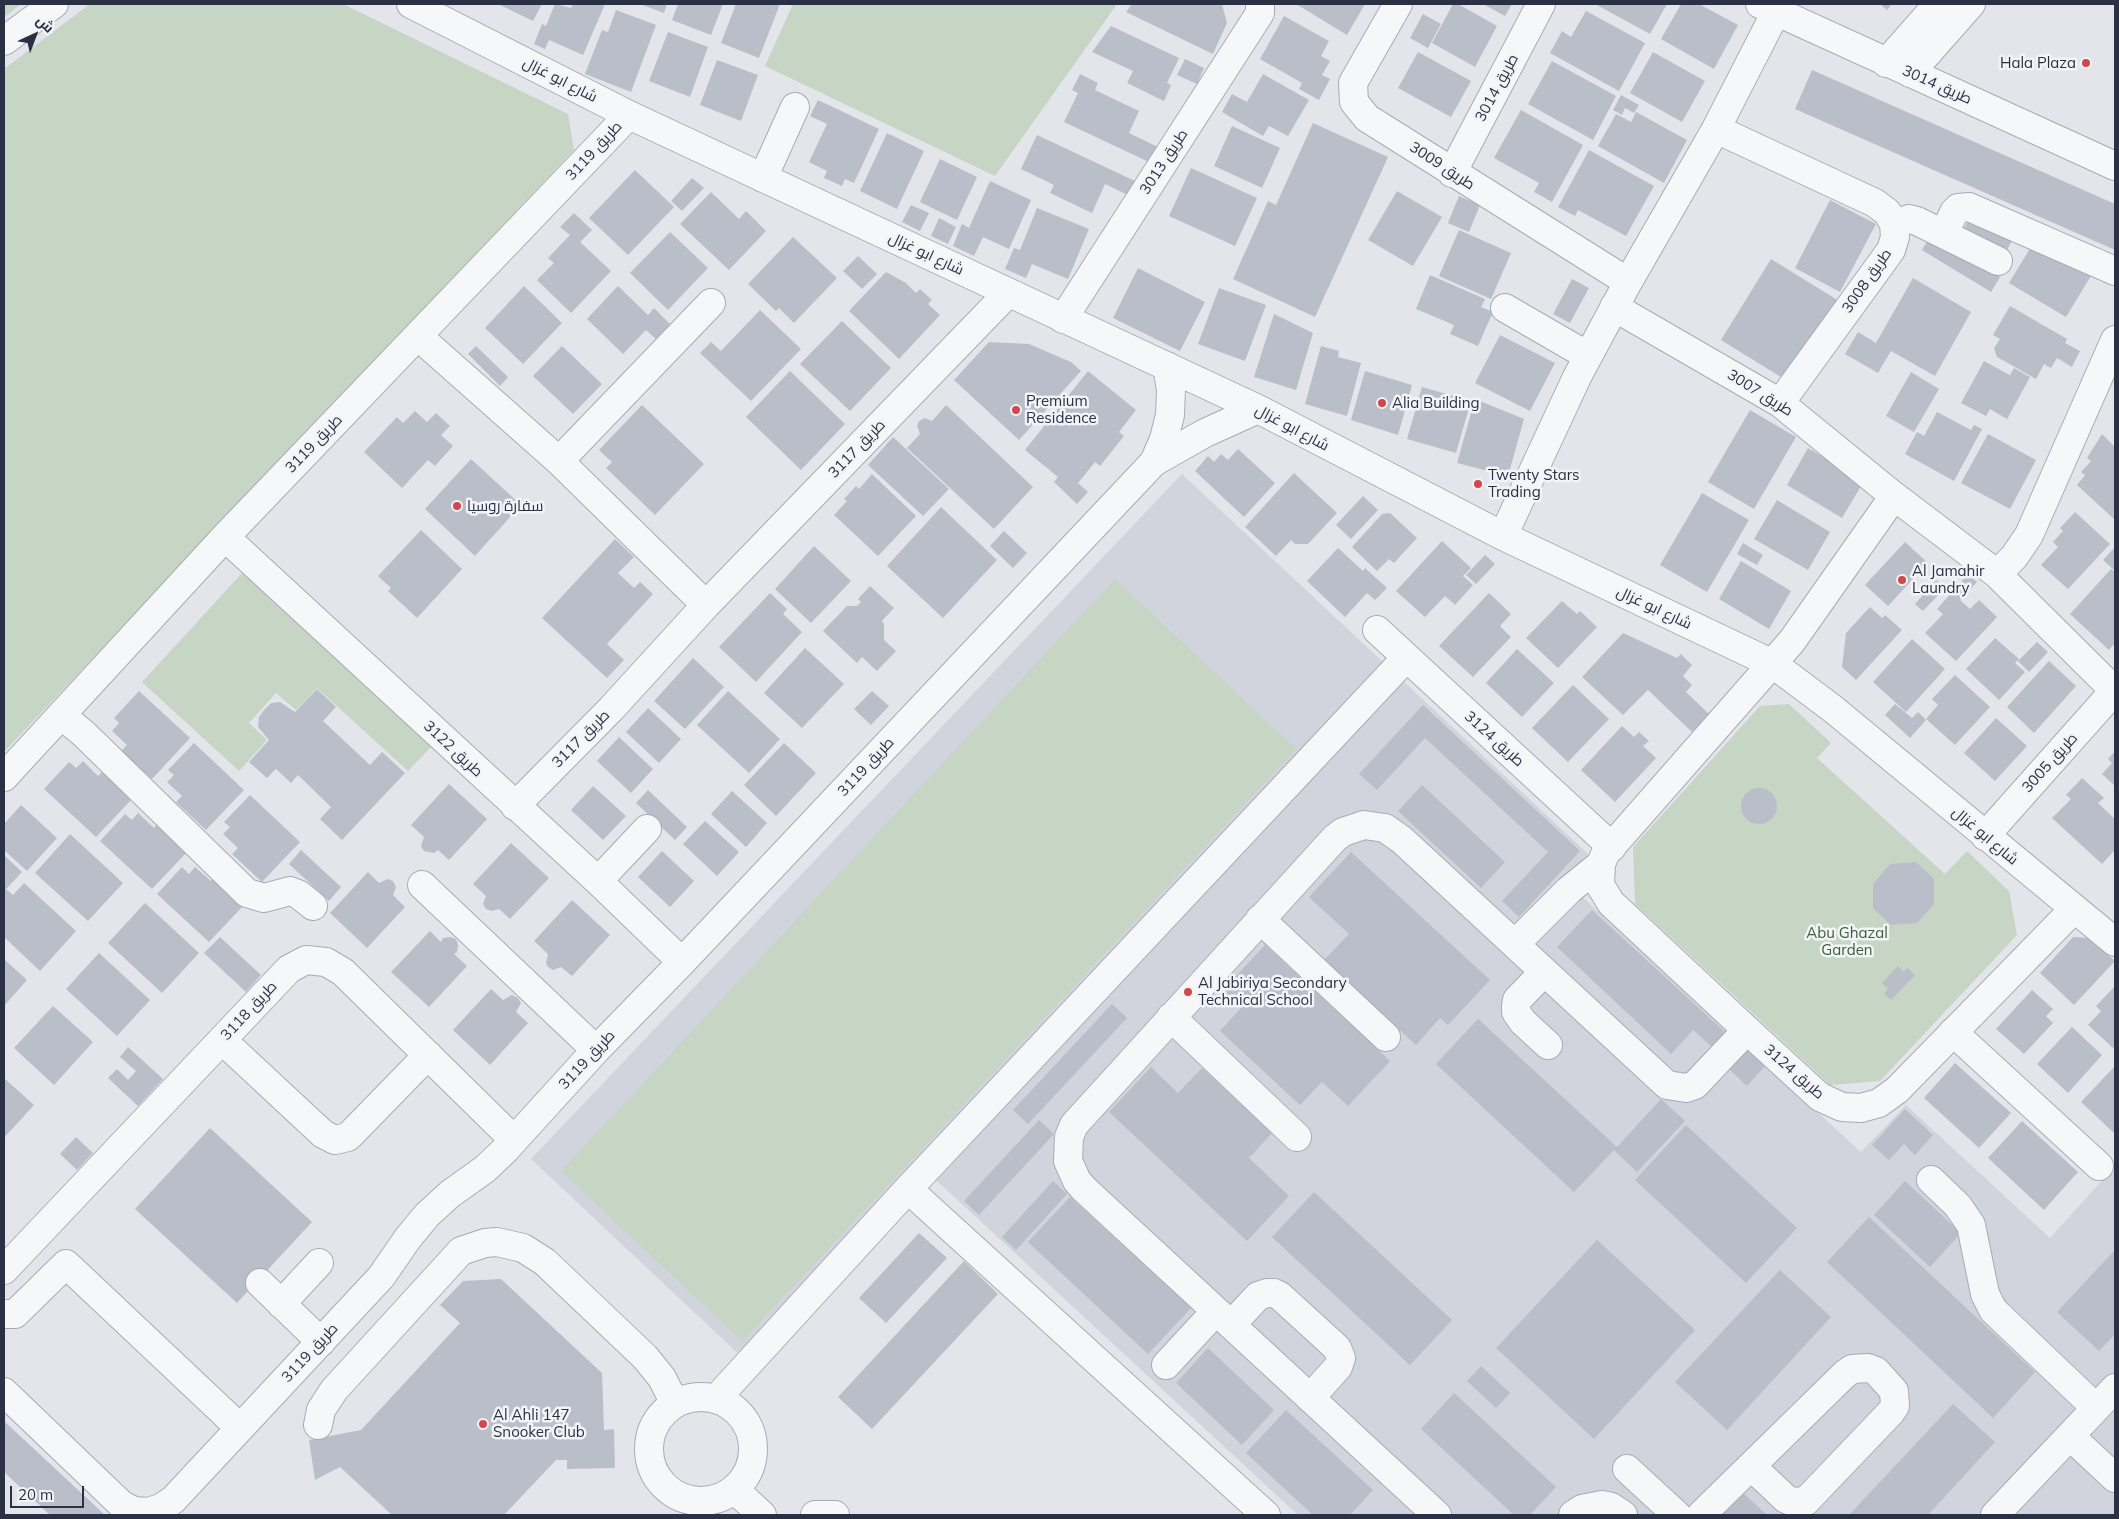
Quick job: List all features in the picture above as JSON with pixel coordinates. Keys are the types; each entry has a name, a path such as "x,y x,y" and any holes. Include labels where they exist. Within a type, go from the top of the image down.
{"street":[{"path":"4,41 54,4"},
{"name":"شارع ابو غزال","path":"411,4 628,115 1258,409 1502,536 1773,664 1833,709 2115,942"},
{"name":"طريق 3013","path":"1063,319 1260,13 1260,4"},
{"name":"طريق 3009","path":"1398,4 1353,83 1354,102 1367,118 1628,282"},
{"name":"طريق 3014","path":"1452,173 1541,4"},
{"path":"1898,68 1938,4"},
{"path":"1898,68 1971,4"},
{"path":"1502,536 1588,356 1628,282 1716,129 1771,6"},
{"name":"طريق 3014","path":"1771,6 1898,68 2115,166"},
{"path":"763,178 795,107"},
{"name":"طريق 3119","path":"4,777 224,537 418,337 628,115"},
{"path":"1716,129 1875,203 1887,212 1894,224 1910,219 1998,261"},
{"path":"1944,234 1954,212 1958,208 1969,207 2115,271"},
{"name":"طريق 3008","path":"1780,403 1891,250 1895,238 1894,224"},
{"name":"طريق 3117","path":"515,806 611,709 706,605 1008,292"},
{"path":"559,461 711,303"},
{"name":"طريق 3007","path":"1614,307 1780,403 1894,496 1997,574 2115,690"},
{"path":"1505,308 1588,356"},
{"path":"418,337 559,461 706,605"},
{"path":"1997,574 2014,557 2029,535 2115,340"},
{"path":"1154,462 1164,440 1170,415 1171,390 1166,366"},
{"path":"1154,462 1205,433 1258,409"},
{"name":"طريق 3119","path":"4,1392 122,1505 134,1511 155,1510 173,1500 381,1277 422,1220 450,1194 485,1169 514,1140 596,1050 682,962 1154,462"},
{"path":"1515,944 1606,856 1773,664 1812,615 1894,496"},
{"name":"طريق 3122","path":"224,537 598,881 682,962"},
{"name":"طريق 3124","path":"1377,630 1606,856 1600,885 1611,903 1820,1097 1842,1108 1861,1108 1880,1103 1897,1090 2074,910"},
{"path":"716,1399 908,1189 1406,658"},
{"name":"طريق 3005","path":"1985,836 2115,690"},
{"path":"61,715 84,734 247,892 264,898 290,891 298,894 314,906"},
{"path":"1437,1515 1084,1189 1074,1176 1068,1161 1069,1137 1074,1124 1335,838 1353,827 1374,826 1385,828 1402,840 1667,1085 1676,1088 1686,1088 1702,1080 1747,1030"},
{"path":"598,881 647,829"},
{"path":"422,885 596,1050"},
{"path":"1260,919 1386,1037"},
{"name":"طريق 3118","path":"4,1270 288,969 297,964 316,960 335,965 514,1140"},
{"path":"1544,972 1517,1000 1516,1012 1523,1022 1548,1045"},
{"path":"1171,1017 1298,1137"},
{"path":"1954,1032 2098,1166"},
{"path":"222,1040 323,1134 335,1140 348,1137 428,1055"},
{"path":"1931,1180 1958,1206 1971,1225 1985,1294 1992,1310 2096,1408"},
{"path":"908,1189 1266,1515"},
{"path":"318,1425 321,1410 330,1395 460,1251 485,1243 497,1242 523,1248 545,1262 654,1367 662,1378 674,1404"},
{"path":"281,1304 319,1263"},
{"path":"4,1314 15,1314 66,1264 240,1428"},
{"path":"260,1283 321,1342"},
{"path":"1166,1364 1224,1318 1258,1296 1274,1293 1280,1296 1337,1348 1341,1358 1338,1367 1310,1398"},
{"path":"1701,1515 1751,1466 1852,1369 1868,1368 1876,1372 1894,1390 1895,1406 1891,1412 1806,1501 1793,1502 1786,1499 1751,1466"},
{"path":"1995,1515 2115,1388"},
{"path":"695,1397 716,1399 737,1412 750,1432 752,1457 749,1469 734,1489 711,1500 685,1498 673,1492 656,1473 651,1461 651,1435 664,1412 674,1404 695,1397"},
{"path":"2070,1436 2115,1478"},
{"path":"1627,1469 1677,1515"},
{"path":"734,1489 762,1515"},
{"path":"1573,1515 1582,1509 1602,1506 1611,1508 1623,1515"},
{"path":"815,1515 835,1515"}],"shaded area":[{"name":"Al Jabiriya Secondary Technical School","path":"1182,474 1588,854 1564,880 1861,1152 1906,1105 2050,1238 2115,1166 2115,1515 1298,1515 923,1168 745,1360 531,1159"}],"green space":[{"path":"4,4 21,4 4,17"},
{"path":"90,4 343,4 568,114 574,150 4,752 4,69"},
{"path":"793,4 1117,4 995,176 765,66"},
{"path":"243,572 432,746 408,771 317,688 296,710 276,693 249,723 267,740 239,771 142,682"},
{"path":"1115,579 1296,749 742,1341 561,1171"},
{"name":"Abu Ghazal Garden","path":"1789,704 1831,743 1817,758 1945,874 1967,851 2009,891 2017,935 1880,1081 1830,1085 1635,904 1633,847 1760,706"}],"building":[{"path":"498,4 542,4 533,21"},
{"path":"555,4 571,8 573,4 605,4 583,55 549,40 545,49 534,44 542,24 546,26"},
{"path":"640,4 667,4 664,13"},
{"path":"678,4 723,4 711,35 672,20"},
{"path":"736,4 780,4 759,58 721,43"},
{"path":"1132,4 1222,4 1227,23 1213,54 1126,12"},
{"path":"1296,4 1365,4 1347,35"},
{"path":"1453,4 1458,4 1497,26 1475,67 1432,43"},
{"path":"1483,4 1512,4 1505,16"},
{"path":"1595,4 1667,4 1650,34"},
{"path":"1681,4 1699,4 1738,25 1714,69 1661,39"},
{"path":"1880,4 1892,4 1887,10"},
{"path":"616,10 656,25 631,92 585,74 602,30 608,32"},
{"path":"1586,11 1645,43 1619,91 1550,53 1562,31 1571,37"},
{"path":"1423,14 1441,24 1428,48 1410,38"},
{"path":"1284,16 1329,41 1321,56 1330,61 1322,75 1330,79 1319,100 1299,89 1302,83 1260,59"},
{"path":"1111,26 1179,58 1167,83 1171,85 1164,101 1127,83 1133,71 1092,52"},
{"path":"668,32 708,47 690,97 649,81"},
{"path":"1418,52 1471,81 1451,117 1398,88"},
{"path":"1653,52 1705,81 1682,122 1630,93"},
{"path":"1185,59 1204,68 1197,84 1177,75"},
{"path":"717,60 758,75 741,121 700,105"},
{"path":"1552,61 1616,96 1593,140 1528,104"},
{"path":"1812,70 2115,204 2115,250 1795,109"},
{"path":"1080,74 1098,83 1095,90 1139,111 1129,133 1158,147 1151,163 1064,122 1078,93 1072,90"},
{"path":"1263,74 1309,100 1288,136 1269,126 1263,136 1222,112 1232,94 1247,102"},
{"path":"1621,95 1639,105 1634,113 1625,108 1622,115 1613,110"},
{"path":"818,100 879,129 854,183 845,179 842,186 824,178 827,171 809,162 827,124 810,116"},
{"path":"1521,110 1583,145 1552,202 1534,192 1539,183 1494,158"},
{"path":"1636,112 1687,140 1664,183 1598,146 1616,114 1631,122"},
{"path":"1313,123 1388,157 1315,317 1233,279 1268,201 1276,205"},
{"path":"1232,126 1280,148 1262,188 1214,166"},
{"path":"887,133 924,151 897,209 860,191"},
{"path":"1037,135 1135,181 1128,195 1105,184 1092,213 1050,193 1054,185 1021,169"},
{"path":"1589,150 1654,186 1626,236 1578,210 1575,216 1558,207"},
{"path":"940,159 977,177 957,220 920,202"},
{"path":"1191,168 1257,198 1235,246 1169,216"},
{"path":"635,170 674,207 628,255 589,218"},
{"path":"692,178 704,188 682,211 671,201"},
{"path":"990,181 1031,200 1009,249 983,237 974,256 953,246 962,224 969,228"},
{"path":"1397,191 1442,217 1413,266 1368,240"},
{"path":"711,192 739,219 746,211 766,231 729,270 680,224"},
{"path":"1459,196 1480,205 1469,232 1448,223"},
{"path":"1830,200 1876,224 1840,292 1795,268"},
{"path":"911,205 929,213 920,231 902,222"},
{"path":"1037,208 1089,229 1068,279 1032,264 1026,278 1005,269 1014,248 1020,250"},
{"path":"574,213 592,230 580,242 611,271 571,313 537,280 554,263 548,258 570,235 560,227"},
{"path":"1972,215 2013,239 2004,255 1963,230"},
{"path":"939,218 956,227 948,244 931,236"},
{"path":"1459,230 1511,253 1491,299 1439,276"},
{"path":"670,232 708,268 668,310 630,273"},
{"path":"1931,235 2000,277 1991,292 1922,250"},
{"path":"793,237 837,278 794,323 779,308 776,311 748,284"},
{"path":"2034,242 2091,276 2066,317 2009,283"},
{"path":"858,256 877,274 862,289 843,271"},
{"path":"1771,259 1839,301 1789,382 1721,340"},
{"path":"1138,268 1205,302 1180,351 1113,318"},
{"path":"886,272 906,283 916,293 920,289 932,300 928,304 940,315 899,359 849,311"},
{"path":"1430,275 1485,299 1481,307 1493,312 1478,346 1450,334 1454,325 1416,309"},
{"path":"1913,278 1971,312 1935,376 1891,351 1878,373 1845,354 1858,332 1876,343"},
{"path":"1572,279 1589,288 1570,323 1553,314"},
{"path":"524,286 562,323 523,364 485,328"},
{"path":"618,286 648,315 654,308 670,324 656,339 646,330 623,354 587,319"},
{"path":"1219,288 1266,305 1245,361 1198,344"},
{"path":"2010,306 2067,339 2065,343 2080,351 2072,367 2057,358 2051,368 2044,364 2036,379 1997,357 1994,348 2000,339 1993,335"},
{"path":"760,310 801,349 751,401 700,353 711,342 721,351"},
{"path":"1274,314 1313,333 1296,390 1254,377"},
{"path":"842,321 891,368 850,411 800,364"},
{"path":"1500,335 1555,363 1530,411 1475,383"},
{"name":"Premium Residence","path":"989,342 1029,344 1071,362 1081,371 1019,440 954,380"},
{"path":"476,346 508,377 500,386 468,354"},
{"path":"562,346 602,384 573,414 533,376"},
{"path":"1321,346 1339,351 1338,357 1361,363 1347,416 1305,404"},
{"path":"1984,361 2010,375 2014,368 2030,377 2007,419 1990,409 1986,416 1961,403"},
{"path":"790,371 845,424 801,470 746,417"},
{"path":"1088,371 1136,410 1119,432 1124,436 1100,466 1095,462 1078,483 1088,492 1077,504 1054,482 1058,477 1025,450"},
{"name":"Alia Building","path":"1365,371 1412,385 1398,435 1351,420"},
{"path":"1911,372 1939,389 1914,432 1886,416"},
{"path":"1422,387 1471,401 1456,453 1407,439"},
{"path":"1475,399 1524,419 1508,476 1457,463"},
{"path":"642,405 704,464 655,515 606,468 612,462 599,450"},
{"path":"946,405 1033,487 994,529 907,448 920,434 917,426 919,421 925,418 932,421"},
{"path":"1750,410 1796,437 1754,509 1708,482"},
{"path":"415,411 427,422 436,413 450,426 441,435 453,446 435,466 428,460 402,488 364,452 397,417 403,423"},
{"path":"1937,412 1971,430 1974,425 1982,429 1954,481 1905,454 1917,432 1924,436"},
{"path":"1988,434 2036,460 2010,509 1961,483"},
{"path":"2102,434 2115,447 2115,520 2077,485 2085,475 2081,472 2091,461 2087,458"},
{"path":"893,437 949,489 923,516 868,465"},
{"path":"1808,448 1864,481 1842,518 1787,485"},
{"path":"1238,449 1275,483 1244,517 1195,471 1208,456 1214,462 1221,454 1228,460"},
{"path":"471,459 521,505 475,556 425,509"},
{"path":"1294,473 1337,513 1308,544 1295,544 1291,540 1276,556 1245,527"},
{"path":"872,474 916,516 878,556 834,515 847,501 844,499 856,486 859,489"},
{"path":"1702,493 1749,520 1707,592 1660,565"},
{"path":"1363,496 1378,510 1351,539 1336,525"},
{"path":"1777,500 1830,532 1808,570 1754,539"},
{"path":"941,507 997,560 943,618 887,566"},
{"path":"2075,512 2110,544 2068,589 2041,565 2058,547 2053,542 2063,531 2060,528"},
{"path":"1390,513 1417,538 1394,563 1389,559 1377,571 1352,547 1382,514"},
{"path":"421,530 462,569 417,618 388,591 391,588 378,576"},
{"path":"1004,531 1027,553 1013,568 990,546"},
{"path":"615,539 634,557 618,573 634,588 640,582 653,594 607,644 624,660 607,678 542,618"},
{"path":"1442,541 1471,568 1463,576 1473,585 1455,605 1445,596 1425,617 1396,591"},
{"path":"1905,542 1928,563 1888,606 1865,585"},
{"path":"1743,543 1763,555 1757,565 1737,554"},
{"path":"814,546 851,581 811,623 775,589"},
{"path":"2115,547 2115,571 2103,560"},
{"path":"1338,548 1363,571 1365,568 1387,588 1375,600 1367,593 1345,617 1307,581"},
{"path":"1485,555 1495,564 1476,584 1466,575"},
{"path":"1741,561 1791,591 1769,629 1719,599"},
{"path":"2111,569 2115,572 2115,643 2109,650 2070,614"},
{"path":"1968,574 1977,582 1960,600 1970,609 1979,600 1997,617 1956,661 1925,633 1943,614 1937,609"},
{"path":"1936,580 1945,588 1923,611 1915,604"},
{"path":"870,586 894,608 882,621 884,624 884,640 896,651 877,671 862,657 857,663 823,631 847,606 857,606 861,602 858,599"},
{"path":"770,593 787,609 783,614 802,632 756,682 719,647"},
{"path":"1489,593 1511,614 1500,626 1511,637 1473,677 1439,646"},
{"path":"1562,601 1577,614 1580,611 1597,627 1558,668 1526,638"},
{"path":"1870,607 1882,618 1885,615 1902,630 1856,680 1842,667 1846,633"},
{"path":"1623,633 1677,658 1681,654 1692,665 1683,676 1692,685 1686,692 1709,714 1692,732 1648,690 1623,715 1582,677"},
{"path":"1995,638 2019,659 2015,663 2025,672 1999,700 1966,669"},
{"path":"1912,639 1945,669 1906,712 1873,682"},
{"path":"2037,642 2048,652 2029,672 2018,661"},
{"path":"805,648 844,684 802,728 764,693"},
{"path":"1517,649 1554,683 1522,717 1486,683"},
{"path":"693,658 724,687 685,729 654,701"},
{"path":"2049,661 2076,686 2034,733 2007,707"},
{"path":"1955,675 1990,707 1955,745 1926,719 1938,705 1932,699"},
{"path":"1573,685 1609,719 1568,762 1532,728"},
{"path":"317,689 336,707 323,721 370,765 382,752 405,773 342,840 320,819 331,807 298,775 291,783 276,769 267,778 249,762 269,740 258,727 259,717 264,710 271,703 280,702 295,712"},
{"path":"139,691 190,738 152,779 121,751 127,745 112,731 119,723 114,718"},
{"path":"728,691 780,739 749,773 697,725"},
{"path":"872,691 889,706 871,725 854,709"},
{"path":"1895,704 1912,718 1918,712 1926,720 1910,738 1885,715"},
{"path":"1423,705 1580,851 1519,917 1502,901 1548,852 1425,738 1377,790 1359,774"},
{"path":"648,708 681,739 659,763 626,732"},
{"path":"1996,718 2027,746 1995,781 1964,753"},
{"path":"1622,726 1634,737 1639,732 1649,741 1643,746 1656,758 1615,802 1581,770"},
{"path":"619,737 653,769 631,793 597,761"},
{"path":"194,743 244,790 206,830 176,802 182,796 167,782 174,775 168,770"},
{"path":"784,743 816,773 776,816 744,785"},
{"path":"2115,751 2115,786 2102,774 2112,763 2108,759"},
{"path":"83,761 98,776 102,772 131,800 96,837 44,789 69,762 76,768"},
{"path":"2082,778 2104,798 2098,803 2115,819 2115,850 2102,864 2052,818 2071,799 2066,795"},
{"path":"449,784 487,819 449,860 438,850 434,853 424,851 421,846 424,837 411,825"},
{"path":"1422,785 1505,862 1481,888 1398,811"},
{"path":"593,786 626,816 603,840 571,810"},
{"path":"1759,788 1766,789 1772,793 1776,799 1776,813 1772,819 1766,823 1759,824 1752,823 1746,819 1742,813 1741,806 1742,799 1746,793 1752,789"},
{"path":"648,790 687,827 675,840 636,803"},
{"path":"732,791 767,823 746,847 711,814"},
{"path":"250,795 300,842 262,882 232,854 238,848 223,834 230,827 224,822"},
{"path":"21,805 57,838 27,871 4,850 4,824"},
{"path":"138,813 154,828 157,824 187,852 152,889 100,841 125,814 132,820"},
{"path":"705,821 739,852 717,876 683,844"},
{"path":"70,834 123,883 88,921 35,873"},
{"path":"511,843 549,878 510,919 499,909 491,911 486,909 483,904 486,896 473,884"},
{"path":"301,850 341,887 329,901 289,864"},
{"path":"662,851 694,881 670,907 638,877"},
{"path":"1351,852 1490,980 1448,1025 1440,1018 1416,1045 1324,960 1349,934 1309,897"},
{"path":"4,855 22,872 6,889 13,895 24,883 76,931 40,971 4,937"},
{"path":"1916,862 1934,879 1934,904 1917,923 1891,925 1873,908 1873,884 1890,864"},
{"path":"182,867 189,874 195,867 211,881 214,877 244,905 209,942 157,894"},
{"path":"368,872 379,883 388,879 393,881 396,887 393,895 405,907 367,948 330,913"},
{"path":"572,900 610,935 572,976 561,967 553,970 548,967 546,963 548,954 534,941"},
{"path":"145,903 199,953 162,993 108,943"},
{"path":"1592,910 1726,1033 1712,1047 1693,1030 1671,1054 1557,947"},
{"path":"430,931 441,942 443,938 450,937 456,939 458,945 457,952 454,954 467,966 429,1007 391,972"},
{"path":"220,937 261,975 246,992 204,953"},
{"path":"2073,937 2090,938 2115,961 2074,1005 2040,973"},
{"path":"1265,945 1390,1061 1348,1106 1322,1082 1300,1105 1220,1031 1242,1007 1223,990"},
{"path":"99,953 150,1000 117,1036 66,989"},
{"path":"4,959 27,980 4,1006"},
{"path":"1898,966 1904,972 1907,968 1915,975 1891,1000 1884,994 1888,989 1882,983"},
{"path":"2115,986 2115,1046 2113,1048 2088,1025 2101,1011 2096,1006"},
{"path":"491,989 503,1000 512,995 518,998 521,1003 516,1012 528,1023 490,1065 453,1030"},
{"path":"2032,990 2053,1009 2046,1016 2053,1023 2024,1054 1996,1029"},
{"path":"1112,1004 1127,1018 1028,1124 1013,1110"},
{"path":"53,1006 93,1042 54,1085 14,1048"},
{"path":"1478,1019 1617,1147 1661,1099 1685,1121 1637,1172 1614,1150 1574,1192 1436,1064"},
{"path":"2072,1027 2102,1055 2068,1093 2037,1064"},
{"path":"128,1047 163,1079 138,1106 108,1078 117,1069 128,1080 136,1071 120,1057"},
{"path":"1747,1050 1765,1066 1747,1086 1729,1069"},
{"path":"1955,1063 2011,1113 1979,1148 1924,1098"},
{"path":"2115,1066 2115,1134 2081,1102"},
{"path":"1151,1067 1178,1093 1202,1068 1272,1133 1249,1158 1289,1196 1247,1241 1109,1112"},
{"path":"4,1078 34,1105 4,1138"},
{"path":"1905,1109 1933,1135 1915,1155 1904,1144 1889,1160 1872,1145"},
{"path":"1039,1120 1054,1134 979,1215 964,1201"},
{"path":"2022,1121 2078,1172 2044,1210 1988,1158"},
{"path":"1686,1125 1797,1228 1746,1283 1635,1180"},
{"path":"210,1128 312,1222 237,1303 135,1209"},
{"path":"76,1137 93,1153 77,1170 60,1154"},
{"path":"1053,1181 1067,1194 1016,1250 1002,1237"},
{"path":"1905,1181 1961,1233 1930,1267 1874,1215"},
{"path":"1314,1192 1452,1320 1410,1365 1272,1237"},
{"path":"1070,1197 1191,1308 1148,1354 1028,1242"},
{"path":"1869,1217 2035,1372 1993,1418 1827,1262"},
{"path":"919,1233 947,1258 886,1323 859,1298"},
{"path":"1597,1240 1695,1330 1594,1439 1496,1348"},
{"path":"2115,1250 2115,1334 2099,1351 2057,1312"},
{"path":"964,1261 998,1294 872,1429 838,1397"},
{"path":"1780,1270 1831,1317 1727,1430 1675,1382"},
{"path":"501,1279 602,1373 604,1430 614,1429 615,1468 567,1469 567,1460 557,1459 504,1515 392,1515 340,1467 315,1480 309,1440 361,1430 460,1323 440,1305 463,1281"},
{"path":"1208,1348 1274,1410 1242,1445 1176,1383"},
{"path":"1481,1366 1510,1393 1496,1408 1467,1381"},
{"path":"1454,1393 1556,1487 1530,1515 1514,1515 1421,1429"},
{"path":"1953,1404 1995,1442 1928,1515 1849,1515"},
{"path":"1286,1410 1373,1490 1350,1515 1313,1515 1246,1453"},
{"path":"4,1421 105,1515 50,1515 4,1472"},
{"path":"1740,1490 1767,1515 1716,1515"}],"place":[{"name":"Hala Plaza","path":"2086,63"},
{"name":"Alia Building","path":"1382,403"},
{"name":"Premium Residence","path":"1016,410"},
{"name":"Twenty Stars Trading","path":"1478,484"},
{"name":"سفارة روسيا","path":"457,506"},
{"name":"Al Jamahir Laundry","path":"1902,580"},
{"name":"Al Jabiriya Secondary Technical School","path":"1188,992"},
{"name":"Al Ahli 147 Snooker Club","path":"483,1424"}]}
